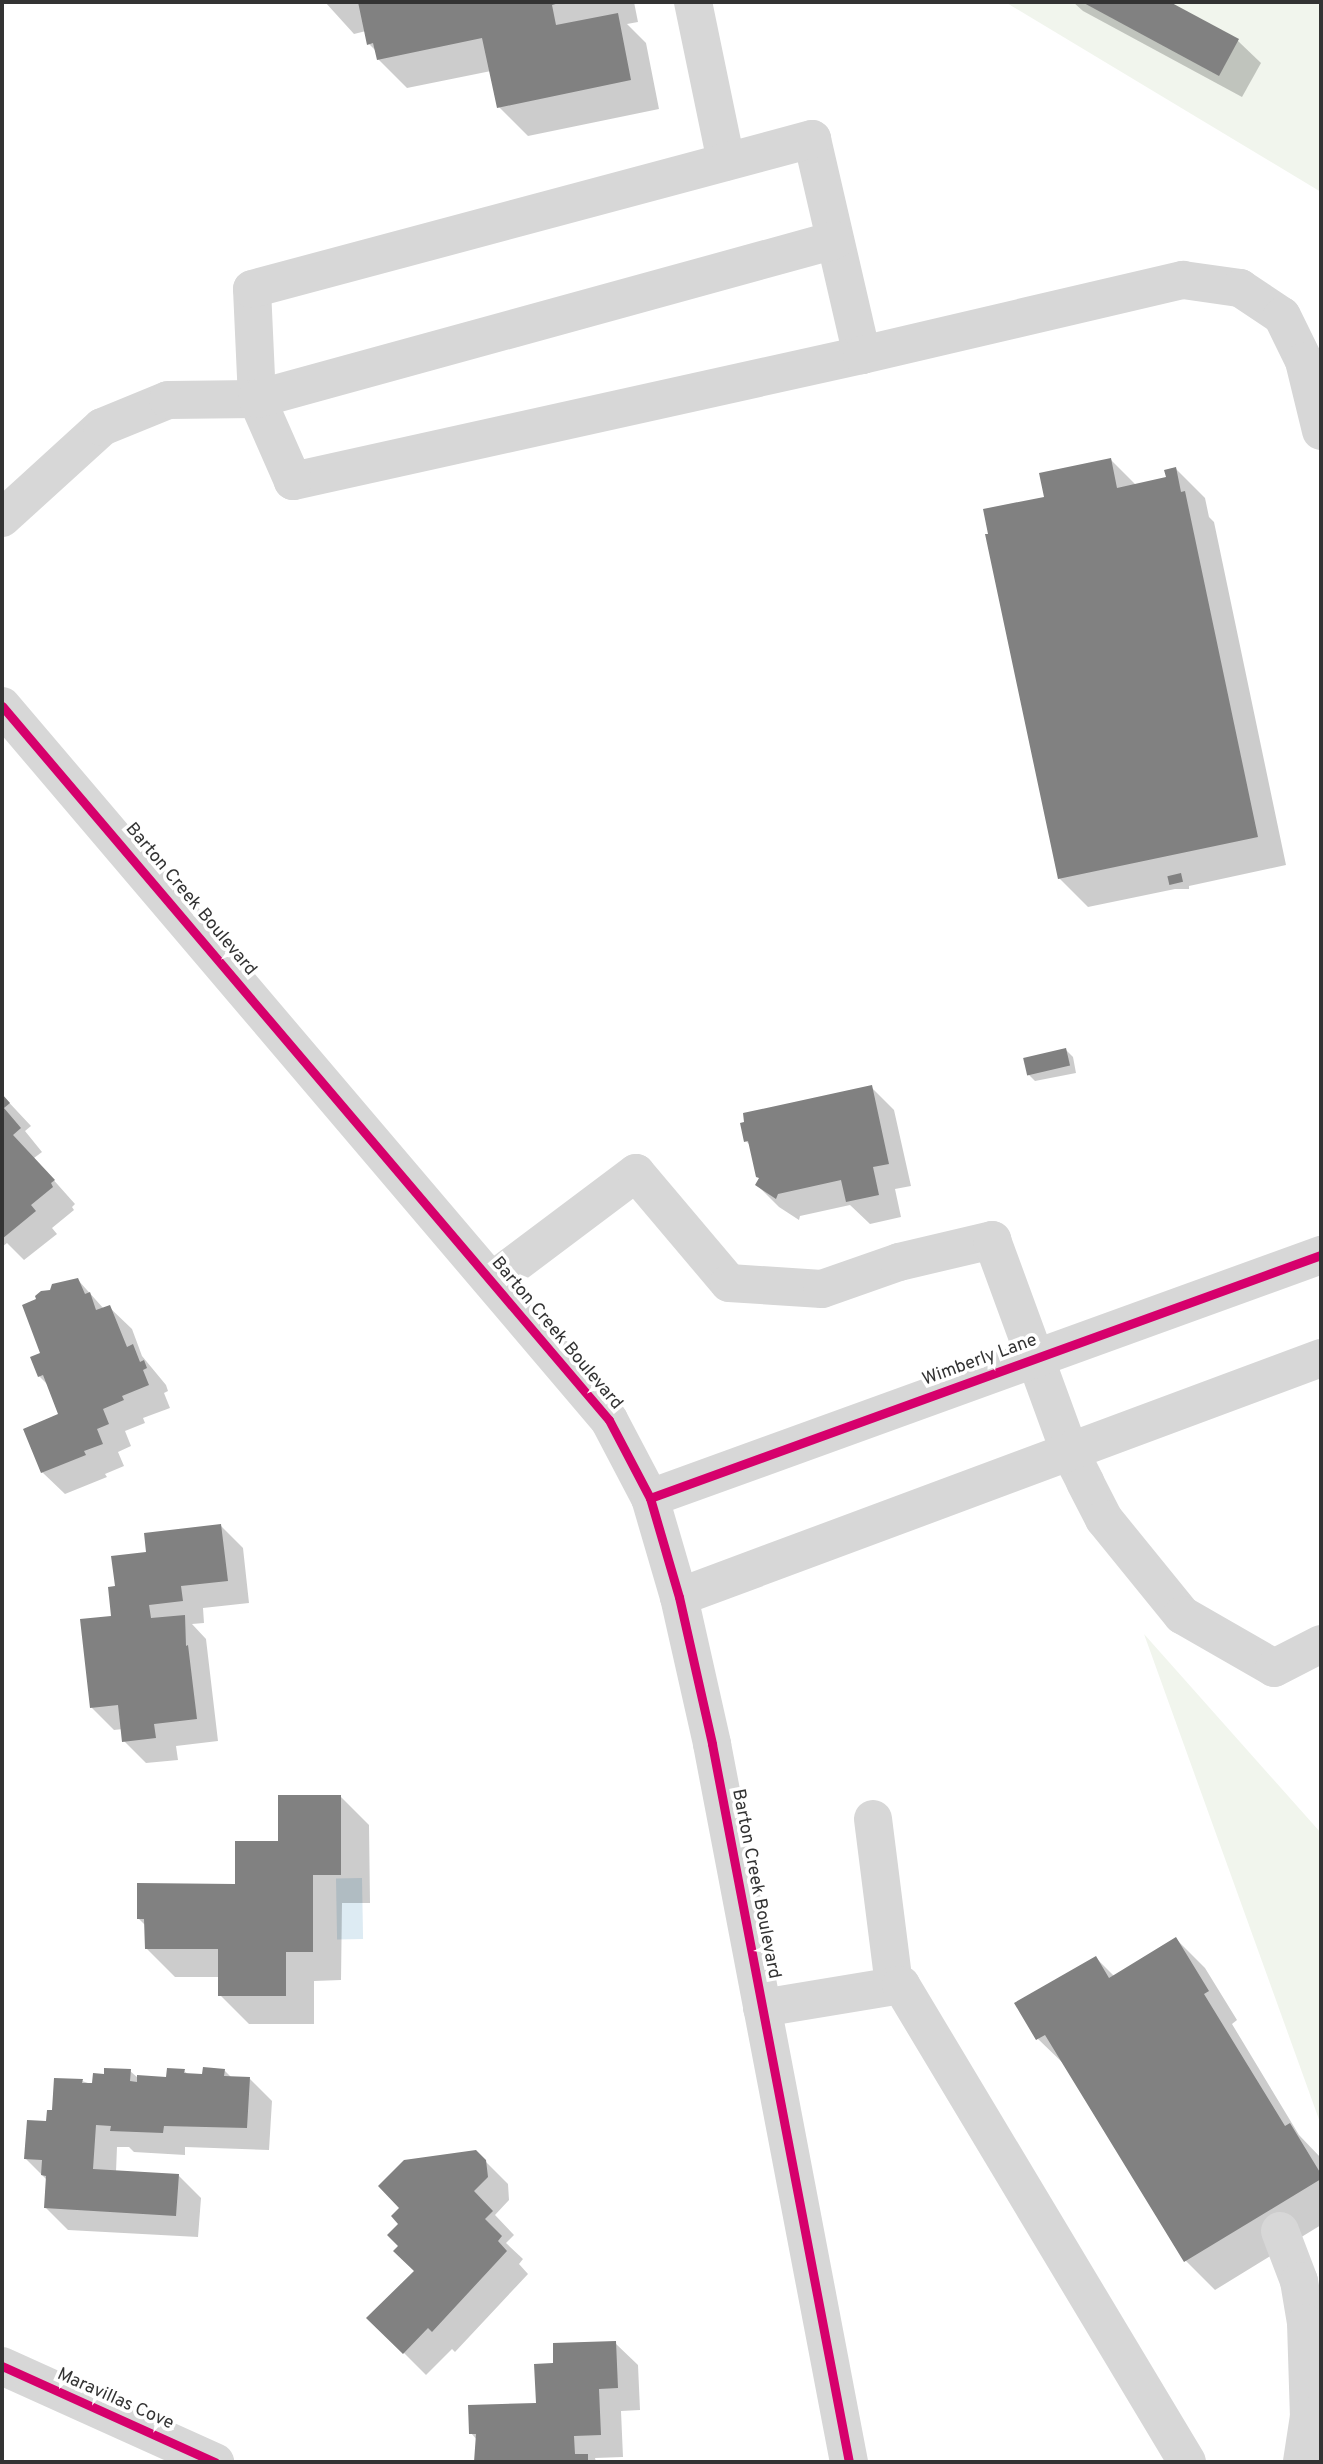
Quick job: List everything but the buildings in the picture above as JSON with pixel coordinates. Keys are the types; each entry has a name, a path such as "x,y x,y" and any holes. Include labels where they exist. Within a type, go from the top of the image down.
{"street":[{"path":"694,2 726,162"},
{"path":"862,355 812,139 252,289 257,399 293,481 862,355 1183,280 1240,288 1282,316 1304,361 1321,430"},
{"path":"2,518 102,427 168,400 257,399 835,240"},
{"name":"Barton Creek Boulevard","path":"2,706 609,1420 650,1498 679,1597 712,1744 849,2462"},
{"path":"492,1281 636,1173 729,1283 822,1289 899,1262 992,1240 1069,1450 1104,1520 1182,1615 1273,1668 1321,1644"},
{"name":"Wimberly Lane","path":"650,1498 1321,1255"},
{"path":"679,1597 1321,1358"},
{"path":"873,1819 894,1986"},
{"path":"762,2008 901,1985 1187,2462"},
{"path":"1280,2231 1299,2281 1306,2323 1309,2416 1302,2462"},
{"name":"Maravillas Cove","path":"2,2366 215,2462"}],"shaded area":[{"path":"1005,2 1321,2 1321,192"},
{"path":"1144,1634 1321,1833 1321,2125"},
{"path":"336,1878 362,1878 363,1939 337,1939"}],"cycle path":[{"path":"2,706 609,1420 650,1498 679,1597 712,1744 849,2462"},
{"path":"650,1498 1321,1255"},
{"path":"2,2366 215,2462"}]}
